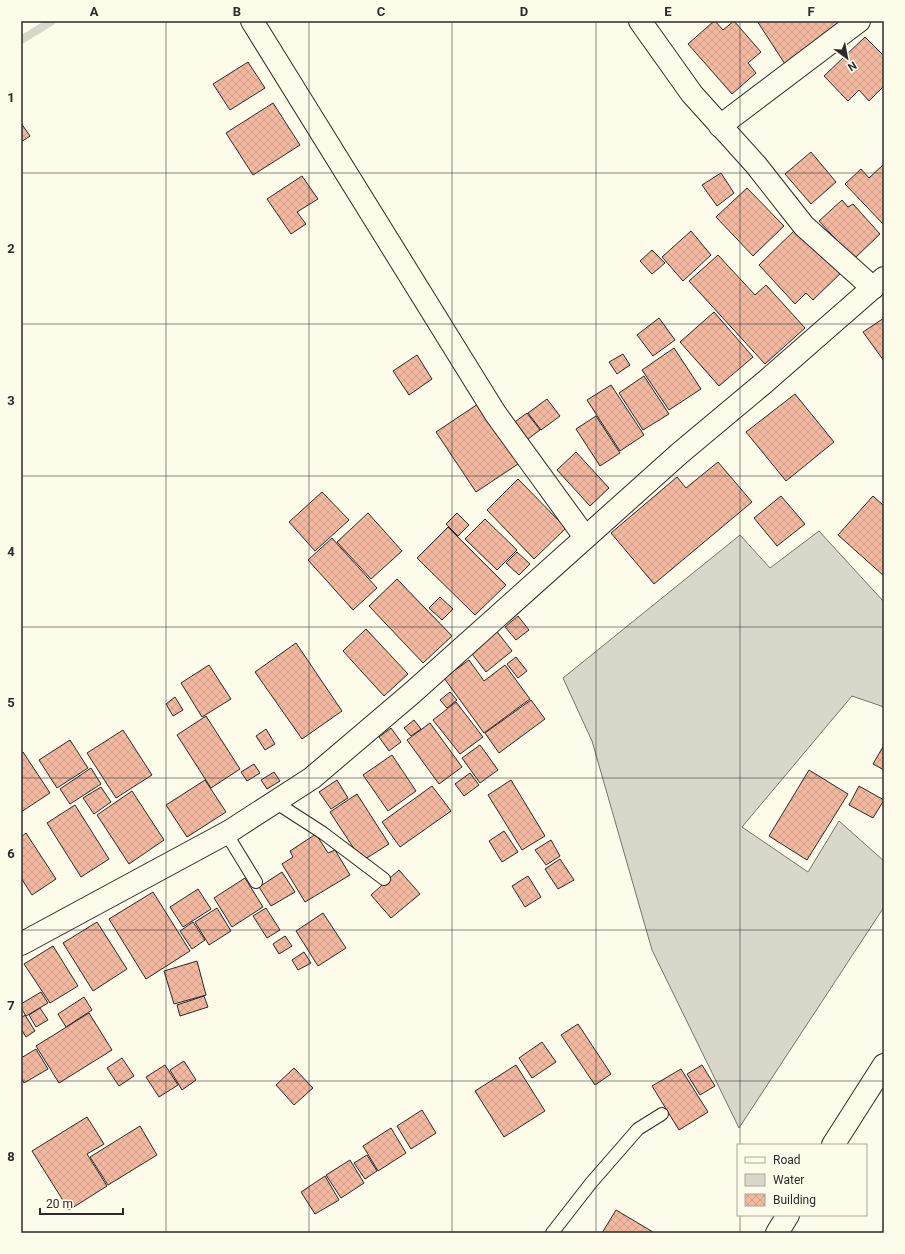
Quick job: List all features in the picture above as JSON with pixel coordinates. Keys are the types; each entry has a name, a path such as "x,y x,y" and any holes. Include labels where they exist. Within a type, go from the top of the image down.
{"street":[{"path":"252,21 495,413 585,537"},
{"path":"21,944 226,833 312,778 366,734 680,453 765,382 878,283 804,226 756,165 692,94 640,21"},
{"path":"720,126 859,21"},
{"path":"834,1144 884,1065"},
{"path":"777,1233 787,1216"}],"lane":[{"path":"274,802 323,833 384,879"},
{"path":"226,833 256,882"},
{"path":"552,1233 591,1182 638,1129 662,1114"}],"water":[{"path":"819,531 884,602 884,707 852,696 742,827 808,872 839,821 884,861 884,907 739,1128 652,950 592,741 563,678 740,535 770,568"}],"building":[{"path":"714,21 723,30 734,21 761,52 748,63 756,73 732,94 688,44"},
{"path":"757,21 842,21 785,64"},
{"path":"865,37 884,56 884,86 869,101 859,90 848,101 824,76"},
{"path":"248,62 265,88 230,110 213,84"},
{"path":"273,103 300,145 253,175 226,133"},
{"path":"21,123 30,136 21,142"},
{"path":"811,152 836,182 811,204 785,174"},
{"path":"884,164 884,225 845,184 861,169 869,178"},
{"path":"721,173 734,193 717,206 702,185"},
{"path":"302,176 318,199 297,212 306,224 291,234 267,199"},
{"path":"747,188 784,226 753,256 716,217"},
{"path":"842,200 848,207 853,204 880,234 854,259 819,221"},
{"path":"799,226 843,271 813,300 806,293 795,304 759,265"},
{"path":"691,231 711,255 683,281 662,257"},
{"path":"652,250 665,263 652,274 640,261"},
{"path":"718,255 755,295 766,285 805,328 765,364 689,281"},
{"path":"714,312 753,357 719,386 680,342"},
{"path":"659,318 675,340 653,356 637,335"},
{"path":"884,318 884,361 863,332"},
{"path":"674,348 701,389 669,410 642,370"},
{"path":"623,354 630,365 617,374 609,362"},
{"path":"417,355 432,379 409,395 393,371"},
{"path":"644,376 669,414 643,430 619,393"},
{"path":"611,385 644,435 620,451 587,400"},
{"path":"795,394 834,442 786,481 746,432"},
{"path":"547,399 560,416 541,430 528,413"},
{"path":"478,404 518,464 476,492 436,432"},
{"path":"527,413 540,430 520,445 508,427"},
{"path":"596,416 620,453 600,466 576,429"},
{"path":"576,452 609,488 590,506 557,470"},
{"path":"718,462 752,502 654,584 611,533 677,477 686,488"},
{"path":"518,479 566,528 534,559 487,510"},
{"path":"322,492 349,520 315,551 289,522"},
{"path":"781,496 805,524 777,546 754,518"},
{"path":"873,496 884,506 884,576 838,535"},
{"path":"368,513 402,551 371,579 337,542"},
{"path":"457,513 469,525 458,536 446,524"},
{"path":"485,519 517,550 497,570 465,539"},
{"path":"448,527 506,585 475,615 417,558"},
{"path":"332,538 377,588 353,610 308,560"},
{"path":"517,552 530,564 519,575 506,563"},
{"path":"397,579 452,636 423,663 369,606"},
{"path":"440,597 453,609 442,620 429,608"},
{"path":"518,616 529,630 516,640 505,627"},
{"path":"366,629 408,674 384,696 343,651"},
{"path":"495,629 512,651 486,672 469,650"},
{"path":"296,643 342,711 302,739 255,672"},
{"path":"516,657 527,671 518,678 507,664"},
{"path":"469,660 484,681 505,665 530,699 484,733 444,678"},
{"path":"209,665 231,699 202,717 181,683"},
{"path":"450,692 457,700 447,708 440,700"},
{"path":"175,697 183,710 173,716 166,704"},
{"path":"531,700 545,719 499,753 485,733"},
{"path":"456,702 483,737 460,754 433,720"},
{"path":"206,716 240,769 211,788 177,735"},
{"path":"414,720 421,729 411,736 404,728"},
{"path":"430,723 462,767 439,784 407,740"},
{"path":"391,728 401,742 389,751 379,737"},
{"path":"266,729 275,744 265,750 256,736"},
{"path":"123,730 152,775 116,798 87,753"},
{"path":"70,740 88,768 57,788 39,760"},
{"path":"480,745 498,770 480,783 462,758"},
{"path":"884,745 884,770 873,764"},
{"path":"23,752 50,793 21,812 21,753"},
{"path":"392,755 416,791 388,811 363,775"},
{"path":"254,764 260,773 247,781 241,772"},
{"path":"91,768 101,784 70,804 60,789"},
{"path":"809,770 848,794 807,860 769,836"},
{"path":"274,772 280,781 267,789 261,780"},
{"path":"470,773 479,785 464,796 455,784"},
{"path":"205,780 226,812 187,837 166,805"},
{"path":"337,780 348,798 331,809 319,792"},
{"path":"511,780 545,836 522,850 488,795"},
{"path":"432,786 451,811 400,847 382,822"},
{"path":"859,786 884,800 873,818 849,805"},
{"path":"101,787 111,802 94,814 83,798"},
{"path":"132,791 164,840 129,864 97,815"},
{"path":"357,794 389,844 362,861 330,812"},
{"path":"75,805 109,859 81,877 47,823"},
{"path":"504,831 518,852 502,862 489,841"},
{"path":"26,833 56,879 32,895 21,878 21,837"},
{"path":"316,834 328,853 335,850 350,875 305,902 282,864 293,857 290,851"},
{"path":"551,840 560,856 546,865 535,850"},
{"path":"560,859 574,880 558,889 545,869"},
{"path":"399,870 420,894 391,918 371,895"},
{"path":"282,872 295,892 271,906 259,887"},
{"path":"528,876 541,897 525,907 512,886"},
{"path":"245,878 263,907 232,927 214,898"},
{"path":"198,889 211,909 183,927 170,907"},
{"path":"153,892 190,951 146,979 109,919"},
{"path":"217,908 231,931 209,945 195,922"},
{"path":"266,908 280,930 267,938 253,916"},
{"path":"323,913 346,948 318,966 296,931"},
{"path":"97,922 127,969 93,991 63,943"},
{"path":"193,922 205,940 192,949 180,931"},
{"path":"285,936 292,946 279,954 273,944"},
{"path":"53,946 78,986 50,1003 24,964"},
{"path":"304,952 311,963 298,970 292,960"},
{"path":"197,961 206,995 174,1004 164,971"},
{"path":"41,992 48,1003 26,1016 21,1008 21,1004"},
{"path":"204,996 208,1007 180,1016 177,1005"},
{"path":"84,997 92,1010 66,1027 58,1014"},
{"path":"40,1008 48,1020 36,1027 29,1015"},
{"path":"89,1013 112,1050 59,1083 36,1046"},
{"path":"25,1015 35,1031 26,1037 21,1029 21,1018"},
{"path":"578,1024 611,1074 595,1085 561,1035"},
{"path":"542,1042 556,1062 532,1078 519,1058"},
{"path":"36,1049 48,1069 24,1083 21,1078 21,1058"},
{"path":"122,1058 134,1076 119,1086 107,1068"},
{"path":"184,1061 196,1080 182,1090 170,1070"},
{"path":"165,1065 178,1085 159,1097 146,1077"},
{"path":"516,1065 545,1111 504,1137 475,1091"},
{"path":"702,1065 715,1086 700,1095 687,1074"},
{"path":"294,1068 313,1088 294,1105 276,1085"},
{"path":"681,1069 708,1112 679,1130 652,1086"},
{"path":"422,1110 436,1133 411,1149 397,1126"},
{"path":"87,1117 104,1144 87,1154 107,1186 69,1210 32,1151"},
{"path":"140,1126 157,1155 108,1185 90,1157"},
{"path":"391,1128 406,1153 378,1171 363,1146"},
{"path":"367,1155 377,1171 365,1179 354,1163"},
{"path":"350,1160 364,1183 341,1198 326,1175"},
{"path":"325,1176 339,1200 315,1214 301,1192"},
{"path":"616,1210 653,1232 602,1233"}],"waterway":[{"path":"21,40 52,21"}]}
